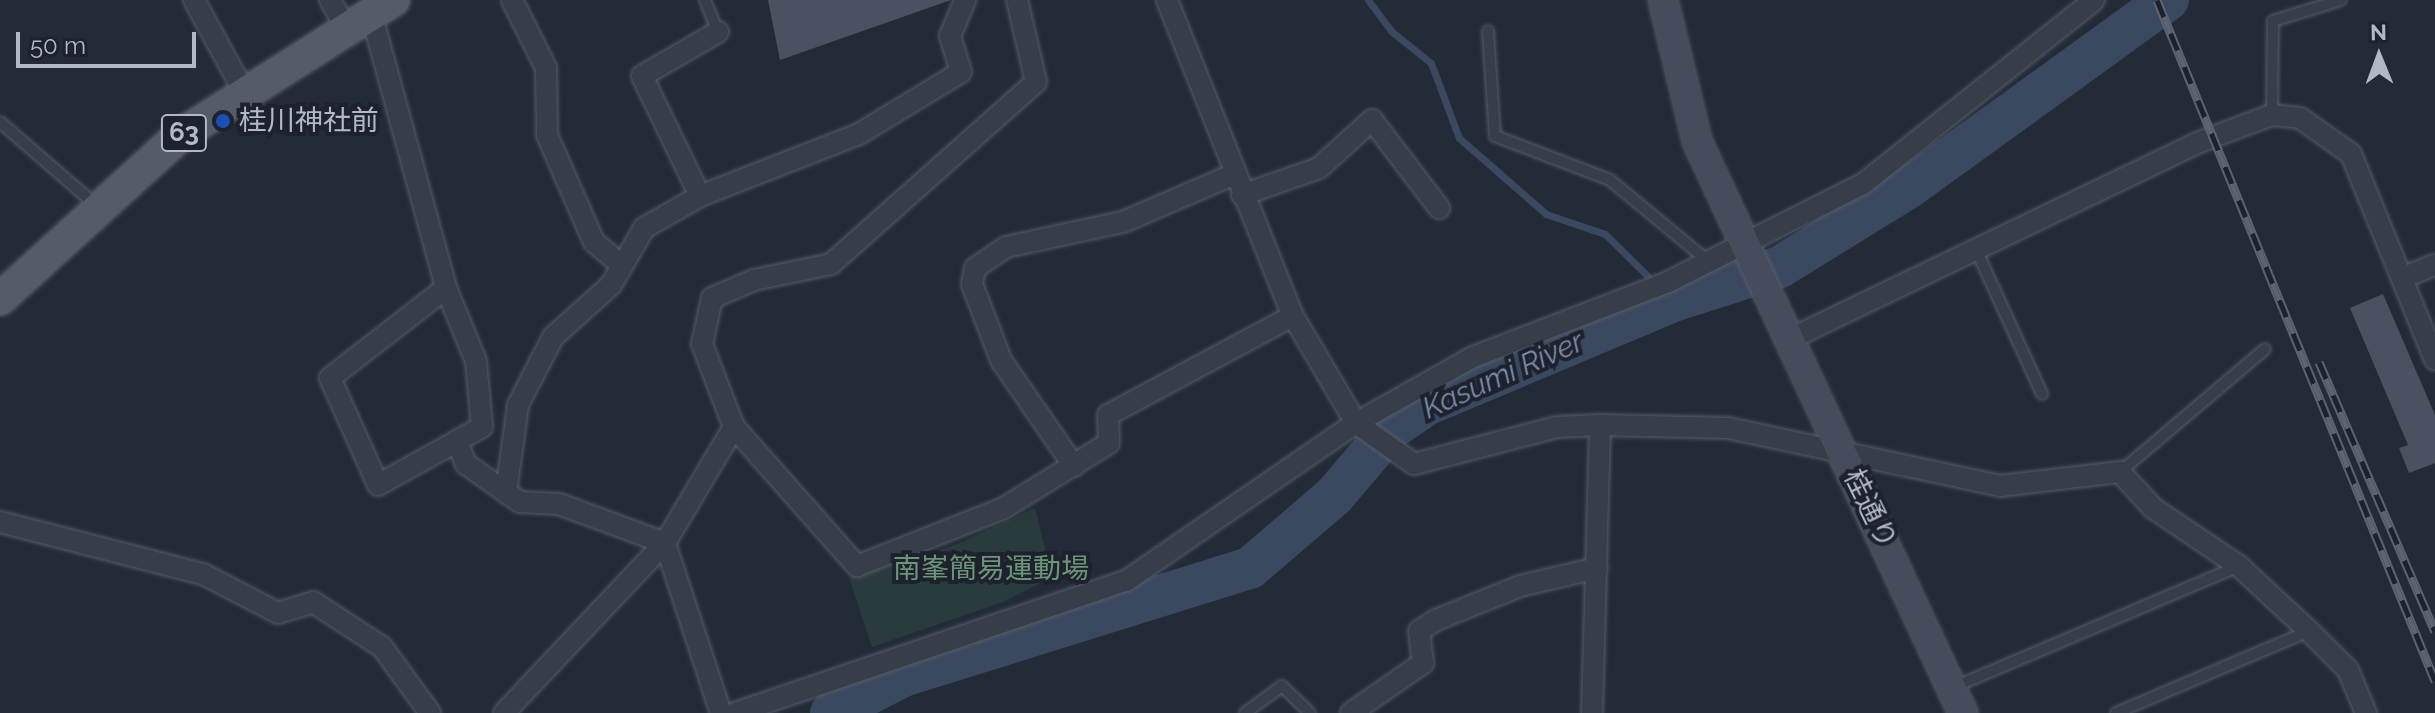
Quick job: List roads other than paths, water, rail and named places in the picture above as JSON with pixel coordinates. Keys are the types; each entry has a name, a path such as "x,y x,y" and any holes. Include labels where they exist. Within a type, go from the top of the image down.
{"main road":[{"name":"63","path":"0,299 98,207 243,90 370,14"}],"street":[{"path":"194,0 243,90"},
{"path":"330,0 370,14 446,288 476,361 481,404 482,427 378,485 330,378 446,288"},
{"path":"512,0 546,68 547,135 594,242 619,263"},
{"path":"506,493 518,405 553,337 595,306 619,263 644,228 700,196 859,134 961,72 950,36 965,0"},
{"path":"1017,0 1036,82 831,264 754,280 712,298 702,344 734,427 857,566 976,521 1074,466 1109,443 1108,415 1293,316"},
{"path":"1167,0 1232,175 1293,316 1356,423 1414,464 1557,427 1600,425 1728,428 1844,457 2000,486 2120,472 2153,508 2239,566 2309,631 2348,670 2366,713"},
{"path":"1663,0 1697,141 1745,245"},
{"path":"735,713 1126,581 1356,423 1537,328 1668,282 1863,184 2094,0"},
{"path":"700,196 642,76 718,32"},
{"path":"1788,340 1978,254 2197,143 2272,115 2300,118 2351,154 2435,360"},
{"path":"1242,195 1319,168 1372,120 1439,208"},
{"path":"1074,466 1001,360 972,284 975,268 1006,247 1123,222 1232,175"},
{"name":"桂通り","path":"1745,245 1958,700"},
{"path":"2402,278 2435,265"},
{"path":"1592,713 1600,425"},
{"path":"504,713 665,543 734,427"},
{"path":"457,441 466,464 520,502 559,504 665,543"},
{"path":"0,522 203,574 278,613 313,602 382,647 430,713"},
{"path":"665,543 721,713"},
{"path":"1351,713 1377,704 1423,663 1419,631 1436,620 1520,586 1597,568"}],"lane":[{"path":"705,0 718,32"},
{"path":"2272,115 2273,21 2341,0"},
{"path":"1488,31 1495,136 1610,180 1710,262"},
{"path":"0,122 98,207"},
{"path":"1978,254 2042,394"},
{"path":"2120,472 2265,349"},
{"path":"1958,700 2239,566"},
{"path":"2116,713 2309,631"},
{"path":"1245,713 1282,686 1310,713"}],"waterway":[{"path":"1368,0 1391,31 1431,63 1459,138 1546,214 1605,234 1673,301"},
{"name":"Kasumi River","path":"831,713 903,676 1250,568 1334,496 1391,429 1426,405 1673,301 1780,267 1908,188 2168,0"}],"railway":[{"path":"2157,0 2435,681"},
{"path":"2319,362 2435,631"}],"place":[{"name":"桂川神社前","path":"223,121"}],"park label":[{"name":"南峯簡易運動場","path":"991,569"}]}
